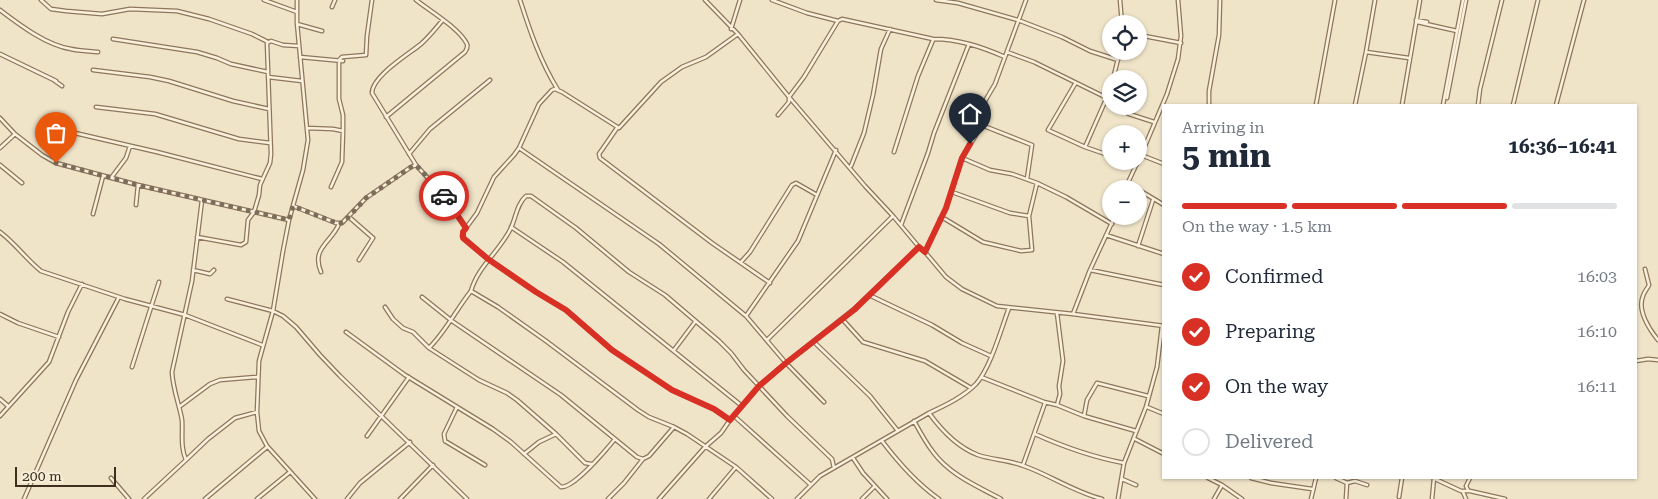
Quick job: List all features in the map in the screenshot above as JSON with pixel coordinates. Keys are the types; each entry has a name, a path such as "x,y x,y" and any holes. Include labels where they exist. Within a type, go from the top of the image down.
{"street":[{"path":"41,0 51,9 102,14 130,9 177,11 226,25 268,42 299,46"},
{"path":"264,0 297,12"},
{"path":"297,0 297,23 307,128 307,154 289,220 273,311 262,345 257,377 257,412 259,431 267,446 314,499"},
{"path":"332,6 335,0"},
{"path":"339,60 342,57 366,55 372,0"},
{"path":"386,118 466,52 467,44 456,31 416,0"},
{"path":"520,0 542,62 558,90 592,110 617,128"},
{"path":"705,0 731,29 738,34 789,97 919,247 946,277 962,289 989,303 1009,308 1057,312 1162,326"},
{"path":"731,29 740,0"},
{"path":"772,0 807,13 838,21 842,19 933,40 944,39 969,44 1005,57"},
{"path":"936,0 958,2 1018,20 1102,55"},
{"path":"925,252 952,192 962,158 976,135 986,102 995,84 1026,0"},
{"path":"1120,0 1121,15"},
{"path":"1162,104 1178,59 1181,43 1178,0"},
{"path":"1209,104 1209,91 1219,35 1220,0"},
{"path":"1316,104 1334,0"},
{"path":"1354,104 1375,0"},
{"path":"1402,104 1420,0"},
{"path":"1443,104 1465,0"},
{"path":"1478,104 1480,89 1502,0"},
{"path":"1513,104 1538,0"},
{"path":"1556,104 1584,0"},
{"path":"0,10 29,31 58,46 98,52"},
{"path":"442,20 422,43 376,82 372,88 372,93 416,165 445,197 466,228"},
{"path":"778,115 789,102 789,97 804,77 838,21"},
{"path":"1416,21 1459,30"},
{"path":"297,23 322,31"},
{"path":"851,167 864,133 881,49 890,29"},
{"path":"1447,98 1459,30"},
{"path":"738,34 706,57 682,68 661,82 634,110 622,126 617,128 599,154 600,158 712,243 770,282"},
{"path":"1147,37 1181,43"},
{"path":"113,39 196,52 231,64 268,72"},
{"path":"894,152 918,76 933,40"},
{"path":"197,237 241,245 247,240 248,220 254,212 262,178 270,163 270,109 266,47 268,42"},
{"path":"901,225 934,132 969,44"},
{"path":"1007,52 1034,62 1102,97"},
{"path":"1366,52 1410,58"},
{"path":"0,54 56,81"},
{"path":"300,57 344,60"},
{"path":"331,187 342,162 343,131 339,99 339,60"},
{"path":"1115,70 1118,60"},
{"path":"93,70 169,81 234,101 270,109"},
{"path":"49,77 62,86"},
{"path":"268,77 302,82"},
{"path":"409,154 430,129 490,80"},
{"path":"1075,84 1048,130 1102,153"},
{"path":"558,90 552,90 539,104 519,148 494,177 481,206 463,232 463,238 488,259 566,310 612,350 664,385 714,409 730,420"},
{"path":"1147,140 1162,105"},
{"path":"96,107 154,114 239,139 271,144"},
{"path":"1085,147 1102,111"},
{"path":"1132,115 1154,122"},
{"path":"0,118 15,134 42,155 56,163 138,185 289,220"},
{"path":"979,124 1032,145 1027,180"},
{"path":"307,128 343,131"},
{"path":"62,130 262,178"},
{"path":"0,148 15,134"},
{"path":"111,178 126,158 130,146"},
{"path":"519,148 659,244 746,316 786,363 824,402"},
{"path":"746,316 798,241 836,150"},
{"path":"1147,157 1162,163"},
{"path":"962,158 990,170 1037,183 1102,218"},
{"path":"0,165 22,183"},
{"path":"321,272 318,256 326,242 331,239 339,224 345,221 366,198 416,165"},
{"path":"93,214 102,176"},
{"path":"741,262 750,252 792,185 796,183 818,195"},
{"path":"940,219 983,242 1032,250 1029,216 1037,183"},
{"path":"136,206 138,185"},
{"path":"952,192 1010,213 1029,216"},
{"path":"429,348 441,336 452,320 460,304 471,291 488,259 511,228 521,202 526,196 531,196 576,228 637,277 665,295 732,353 759,386 832,459 834,468"},
{"path":"1147,196 1162,204"},
{"path":"186,460 182,446 182,420 173,386 172,372 194,270 202,200"},
{"path":"1138,246 1153,200"},
{"path":"293,206 339,224"},
{"path":"767,340 893,216"},
{"path":"349,217 373,238 359,260"},
{"path":"1073,314 1090,270 1111,225"},
{"path":"511,228 563,262 742,406"},
{"path":"0,232 41,271 119,297 185,315 262,345"},
{"path":"1106,235 1162,253"},
{"path":"658,499 721,432 759,386 843,320 919,247"},
{"path":"1645,269 1649,286 1643,295 1642,309 1649,327 1658,340"},
{"path":"194,270 210,274 214,270"},
{"path":"1090,270 1162,285"},
{"path":"132,367 159,282"},
{"path":"0,416 49,362 68,312 82,284"},
{"path":"471,291 546,340 638,410 649,417 674,427 736,467 772,499"},
{"path":"869,295 991,356"},
{"path":"24,499 76,380 119,297"},
{"path":"422,297 452,320 562,395 637,457 643,459"},
{"path":"227,299 273,311 283,316 296,327 320,356 468,499"},
{"path":"385,306 393,319 403,328 413,332 429,348 479,380 517,400 556,434 585,463 593,464"},
{"path":"797,499 820,476 930,412 947,405 971,388 981,377 991,356 1009,308"},
{"path":"1057,312 1063,361 1057,405"},
{"path":"0,314 18,323 59,337"},
{"path":"843,320 863,342 925,361 971,388"},
{"path":"674,350 696,322"},
{"path":"346,332 409,377 511,442 561,487 564,488 570,484 593,464 615,439"},
{"path":"1118,499 1124,463 1146,407 1162,332"},
{"path":"814,342 870,396 898,430"},
{"path":"1637,361 1658,360"},
{"path":"179,407 210,384 220,380 257,377"},
{"path":"367,436 409,377"},
{"path":"981,377 1045,403 1057,405 1084,416 1136,431"},
{"path":"1084,416 1087,400 1096,383 1148,396"},
{"path":"0,399 9,407"},
{"path":"1023,466 1045,403"},
{"path":"457,407 444,434 445,440 485,466"},
{"path":"1146,407 1162,413"},
{"path":"144,499 208,439 235,418 257,412"},
{"path":"930,412 948,436 967,450 979,455 1023,466 1089,496 1102,499"},
{"path":"734,415 811,485"},
{"path":"914,422 933,453 948,468 963,479 1001,499"},
{"path":"608,499 624,484 643,459 648,456 674,427"},
{"path":"524,454 539,442 556,434"},
{"path":"1035,434 1065,448 1124,463"},
{"path":"1135,439 1162,453"},
{"path":"882,441 900,464 938,499"},
{"path":"347,499 360,483 410,442"},
{"path":"205,499 267,446"},
{"path":"853,457 874,487 887,499"},
{"path":"400,499 434,465"},
{"path":"712,498 736,467"},
{"path":"257,499 290,472"},
{"path":"111,478 129,499"},
{"path":"1122,479 1136,485"},
{"path":"1210,479 1242,499"},
{"path":"1255,479 1312,490"},
{"path":"1310,499 1316,479"},
{"path":"1338,479 1347,483 1355,482 1367,485"},
{"path":"1399,497 1402,479"},
{"path":"1432,499 1434,479"},
{"path":"1436,479 1466,494 1466,499"},
{"path":"1469,490 1466,486 1470,479"},
{"path":"1346,499 1347,483"},
{"path":"1214,499 1222,485"},
{"path":"862,499 874,487"},
{"path":"1461,491 1469,490 1505,499"}],"way so far":[{"path":"56,163 80,171 289,220 293,206 339,224 342,223 366,198 414,165 419,168 444,196"}],"route":[{"path":"444,196 466,228 463,232 463,238 488,259 566,310 602,343 664,385 714,409 730,420 759,386 843,320 919,247 925,252 946,208 962,158 970,144"}]}
